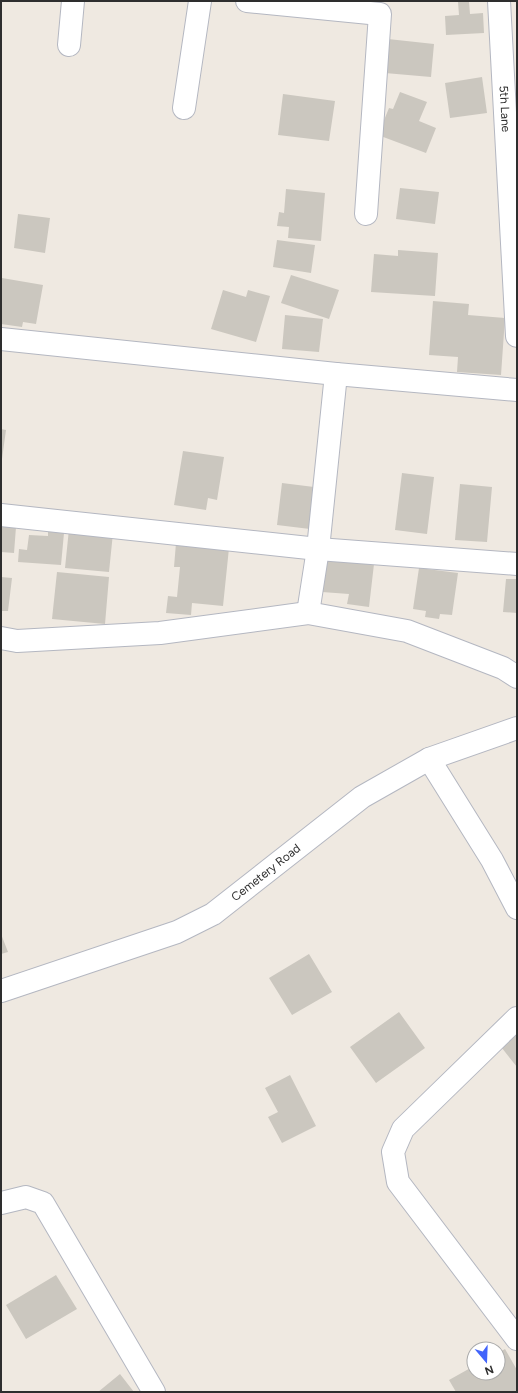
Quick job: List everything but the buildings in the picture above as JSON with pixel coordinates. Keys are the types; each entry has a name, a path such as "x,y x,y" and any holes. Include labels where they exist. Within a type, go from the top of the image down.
{"street":[{"path":"69,45 73,1"},
{"path":"184,108 200,1"},
{"path":"247,1 380,14 366,214"},
{"name":"5th Lane","path":"499,1 517,336"},
{"path":"1,339 336,374 517,390"},
{"path":"308,613 318,549 336,374"},
{"path":"1,515 318,549 517,564"},
{"path":"1,638 17,641 160,633 308,613 407,631 503,668 517,678"},
{"name":"Cemetery Road","path":"1,991 177,932 213,914 362,797 429,759 517,728"},
{"path":"429,759 492,860 517,908"},
{"path":"517,1018 403,1129 393,1152 398,1182 517,1340"},
{"path":"1,1203 26,1197 44,1204 154,1392"}]}
